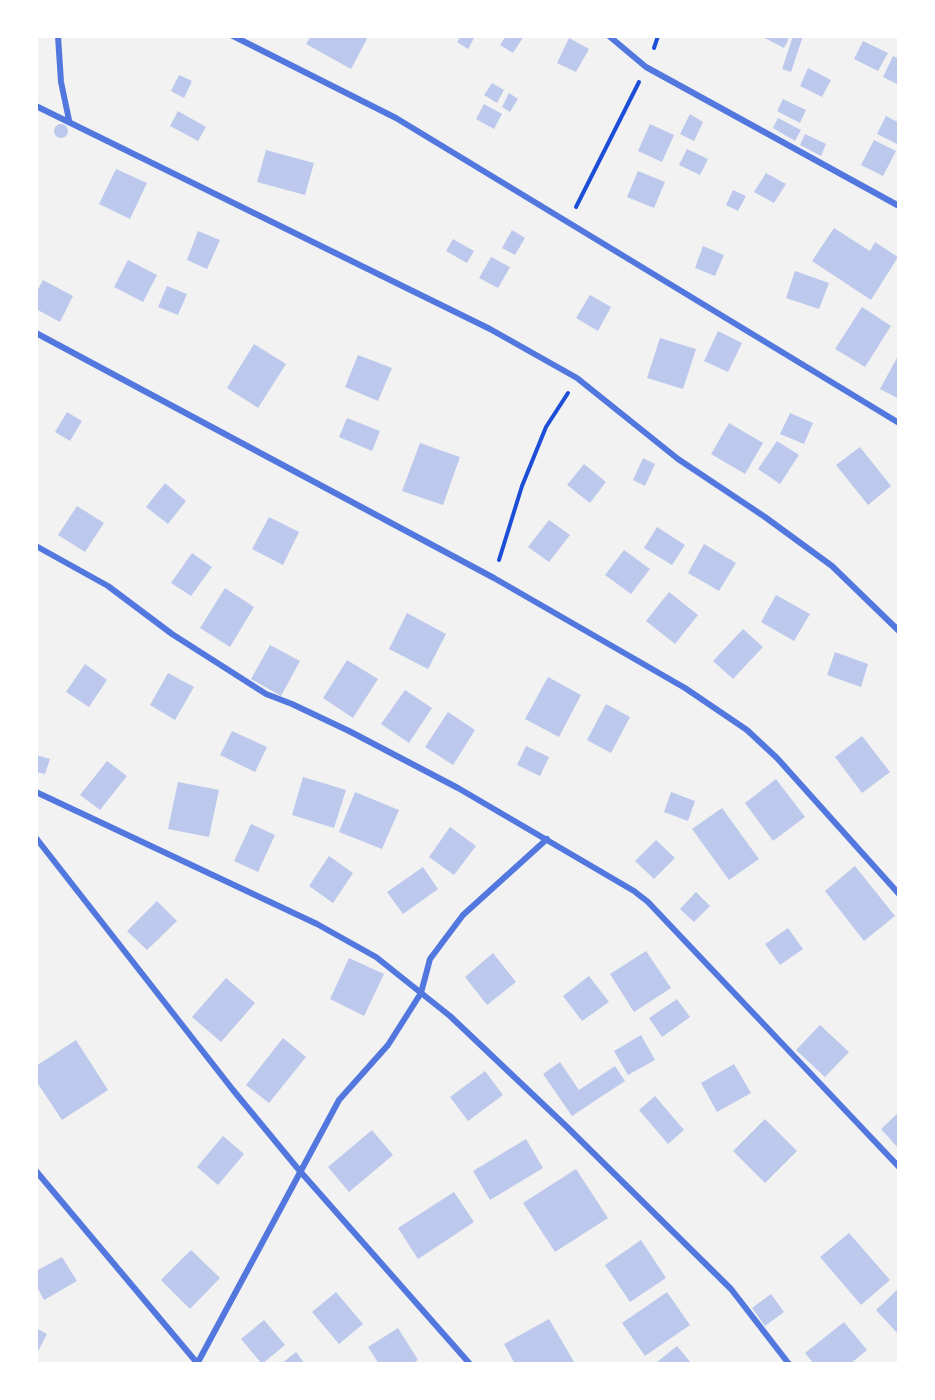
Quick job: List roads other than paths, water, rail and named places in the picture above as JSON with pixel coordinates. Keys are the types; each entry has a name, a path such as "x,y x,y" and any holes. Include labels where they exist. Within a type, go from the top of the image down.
{"street":[{"path":"58,36 61,82 69,120"},
{"path":"233,36 396,118 899,423"},
{"path":"609,36 646,67 899,206"},
{"path":"36,106 69,120 490,329 577,378 678,459 765,517 832,566 899,632"},
{"path":"36,333 494,578 685,688 747,730 777,758 899,894"},
{"path":"36,546 108,586 172,634 266,694 349,731 458,788 628,887 648,902 899,1167"},
{"path":"36,792 317,924 376,957 450,1016 567,1127 730,1289 789,1364"},
{"path":"36,838 233,1090 299,1170 470,1364"},
{"path":"36,1171 197,1364 299,1170 339,1100 388,1045 420,993 430,959 463,915 547,839"}]}
